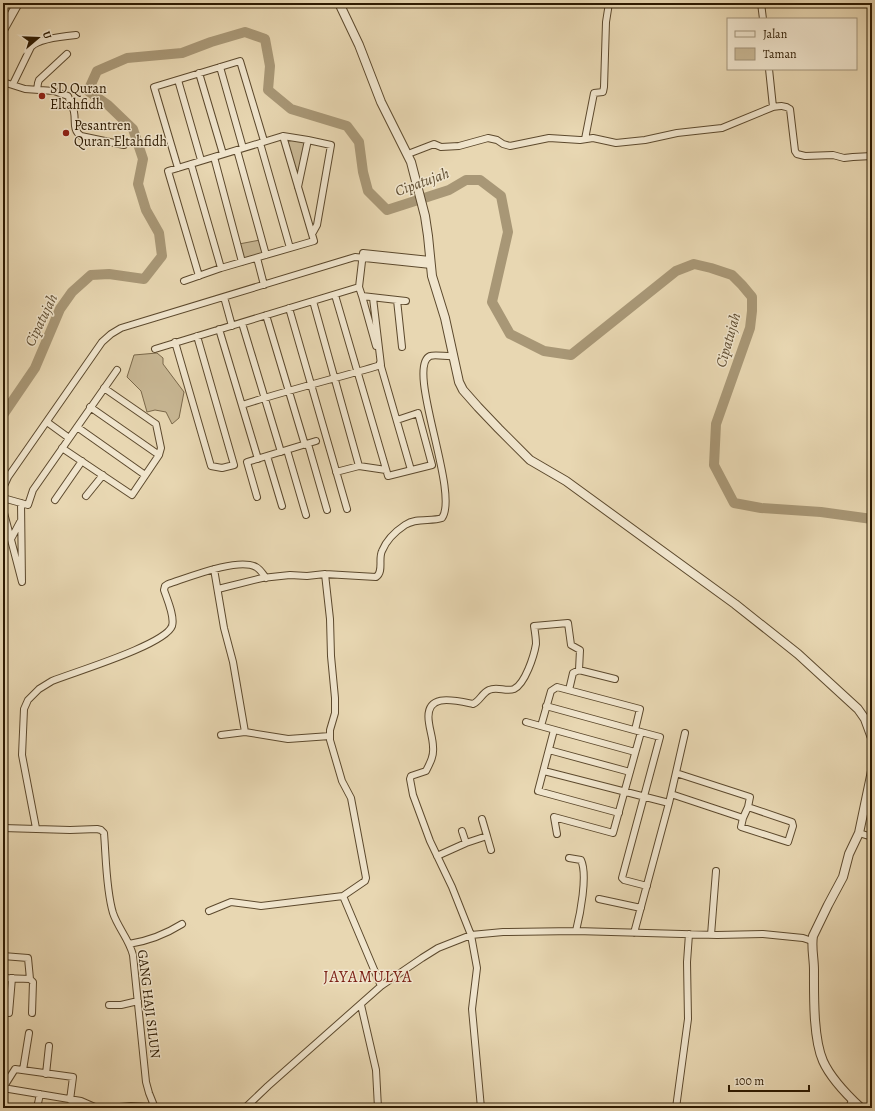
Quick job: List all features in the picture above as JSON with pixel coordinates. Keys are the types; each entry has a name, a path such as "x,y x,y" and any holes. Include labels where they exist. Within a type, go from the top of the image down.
{"street":[{"path":"3,30 18,3"},
{"path":"339,3 359,45 381,102 411,162 425,216 435,288 441,303 459,382 463,390 530,460 566,481 735,604 798,654 858,709 867,723 872,738"},
{"path":"585,139 594,93 603,92 604,87 606,22 609,3"},
{"path":"761,3 763,18"},
{"path":"12,84 35,43 61,36 76,35"},
{"path":"37,90 39,80 67,54"},
{"path":"178,168 154,87 240,61 290,248"},
{"path":"220,67 266,255"},
{"path":"769,70 773,106"},
{"path":"200,73 223,154"},
{"path":"178,80 202,160"},
{"path":"3,82 25,89 54,91 68,96 74,111 74,128 77,133 81,136 124,145"},
{"path":"408,154 434,144 441,147 459,146 488,138 510,146 549,138 593,138 616,143 645,140 677,133 712,130 730,126 773,106 782,106 790,109 795,151 800,156 830,155 844,158 872,156"},
{"path":"184,281 220,268 314,241 283,136"},
{"path":"199,276 168,171 283,136 331,145 317,225 312,234"},
{"path":"298,188 308,140"},
{"path":"214,157 242,262"},
{"path":"191,164 220,268"},
{"path":"3,488 8,477 102,342 120,328 355,257 431,263"},
{"path":"257,258 264,284"},
{"path":"362,258 359,287 411,470"},
{"path":"155,348 359,287"},
{"path":"335,295 388,476 432,465 418,413 397,420"},
{"path":"362,296 406,301"},
{"path":"224,297 232,326"},
{"path":"373,298 381,365"},
{"path":"397,300 402,347"},
{"path":"313,302 359,466"},
{"path":"289,308 347,509"},
{"path":"266,315 288,390 327,510"},
{"path":"242,323 265,398 306,515"},
{"path":"220,329 258,459"},
{"path":"175,342 211,466 222,468 234,464 197,336"},
{"path":"218,589 266,578 290,575 307,576 325,574 376,577 380,574 382,550 391,537 406,524 424,519 440,519 444,516 446,509 442,470 427,400 423,373 425,361 429,357 437,355 444,357 454,356"},
{"path":"242,404 381,365"},
{"path":"3,498 28,506 33,490 117,370"},
{"path":"62,448 132,495 159,455 161,448 156,424 104,388"},
{"path":"90,407 159,455"},
{"path":"47,422 69,438"},
{"path":"77,427 145,475"},
{"path":"257,497 247,462 316,442"},
{"path":"267,456 282,506"},
{"path":"55,500 82,461"},
{"path":"336,472 359,466 386,470"},
{"path":"86,496 103,475"},
{"path":"3,509 22,582 21,503"},
{"path":"11,539 21,520"},
{"path":"3,828 36,828 22,755 24,709 28,700 52,681 145,645 166,634 172,624 172,618 164,590 165,586 168,584 214,569 237,564 248,564 260,570 266,578"},
{"path":"214,569 224,628 233,662 245,732"},
{"path":"209,911 231,902 261,906 343,896 363,883 366,878 351,798 342,781 330,736 330,730 335,713 335,698 331,656 330,620 325,574"},
{"path":"481,1108 472,1009 477,968 471,935 452,887 430,841 410,779 411,776 426,771 431,762 434,747 428,721 432,703 438,700 459,701 473,704 484,692 491,689 510,690 516,688 520,684 529,667 534,653 536,643 534,626 568,623 571,645 580,650 579,670"},
{"path":"568,690 573,673 579,670 615,679"},
{"path":"540,726 551,691 553,688 557,687 640,709 635,752 613,833 554,817 557,834"},
{"path":"546,706 660,737 622,878 624,880 646,886"},
{"path":"526,722 635,752"},
{"path":"554,730 538,791 619,813"},
{"path":"221,735 245,732 288,739 330,736"},
{"path":"634,933 686,733"},
{"path":"549,750 630,772"},
{"path":"544,771 669,803"},
{"path":"861,1108 851,1104 825,1065 821,1054 814,1008 812,941 828,905 844,877 849,854 859,833 872,771"},
{"path":"676,773 750,797 741,827 788,842 793,826 792,822 748,807"},
{"path":"671,794 743,818"},
{"path":"482,819 491,850"},
{"name":"GANG HAJI SILUN","path":"36,828 70,830 97,829 104,833 107,873 112,908 116,920 129,944 133,955 146,1082 155,1108"},
{"path":"462,831 466,843"},
{"path":"859,833 872,837"},
{"path":"437,856 466,843 487,836"},
{"path":"569,858 581,860 583,868 583,891 576,931"},
{"path":"711,935 716,871"},
{"path":"343,896 381,986"},
{"path":"599,899 641,908"},
{"path":"129,944 148,940 182,924"},
{"path":"245,1108 381,986 438,948 471,935 503,932 576,931 711,935 782,935 812,941"},
{"path":"676,1108 688,1019 687,962 689,934"},
{"path":"3,956 28,958 30,979 33,982 32,1013"},
{"path":"3,978 30,979"},
{"path":"9,1013 12,978"},
{"path":"109,1005 121,1005 138,1001"},
{"path":"361,1005 376,1070 378,1108"},
{"path":"23,1070 29,1033"},
{"path":"46,1074 50,1046"},
{"path":"70,1100 73,1078 15,1069 3,1088 70,1100 81,1101 97,1108"},
{"path":"38,1108 40,1094"},
{"path":"108,1108 155,1108"}],"green space":[{"path":"284,137 307,141 298,184"},
{"path":"260,240 265,254 243,260 239,244"},
{"path":"157,353 163,358 163,364 184,392 179,418 172,424 166,412 155,410 147,412 141,391 127,377 134,355"}],"waterway":[{"name":"Cipatujah","path":"3,415 35,368 60,309 72,292 91,275 109,274 144,279 162,256 159,233 146,210 138,184 143,159 133,129 108,105 88,91 97,71 127,58 182,53 211,42 245,32 265,39 270,66 268,90 291,109 347,126 359,142 363,172 368,191 387,210 449,190 466,180 480,180 501,196 508,232 492,302 510,334 544,351 571,355 676,271 694,264 732,275 752,297 750,328 716,424 714,465 734,503 761,508 821,512 872,519"}],"place":[{"name":"SD Quran Eltahfidh","path":"42,96"},
{"name":"Pesantren Quran Eltahfidh","path":"66,133"}],"district":[{"name":"JAYAMULYA","path":"368,977"}]}
